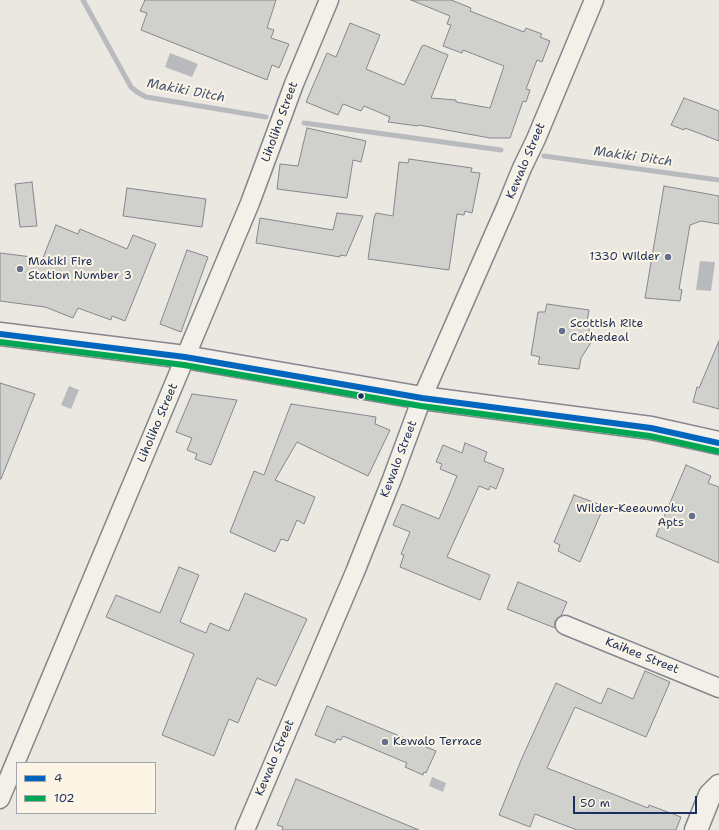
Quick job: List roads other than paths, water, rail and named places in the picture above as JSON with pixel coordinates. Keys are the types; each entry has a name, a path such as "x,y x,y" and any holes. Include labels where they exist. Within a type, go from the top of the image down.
{"main road":[{"path":"0,334 185,357 422,398 651,428 719,443"},
{"path":"696,830 710,795 719,786"}],"street":[{"name":"Liholiho Street","path":"0,798 250,203 294,84 329,0"},
{"name":"Kewalo Street","path":"244,830 355,572 422,398 504,214 522,168 536,139 594,0"},
{"name":"Kaihee Street","path":"565,624 719,688"}],"waterway":[{"name":"Makiki Ditch","path":"83,0 131,87 137,92 146,97 266,117"},
{"name":"Makiki Ditch","path":"304,123 501,150"},
{"name":"Makiki Ditch","path":"544,156 719,180"}],"place":[{"name":"1330 Wilder","path":"668,257"},
{"name":"Makiki Fire Station Number 3","path":"20,269"},
{"name":"Scottish Rite Cathedeal","path":"562,331"},
{"name":"Wilder-Keeaumoku Apts","path":"692,516"},
{"name":"Kewalo Terrace","path":"385,742"}]}
